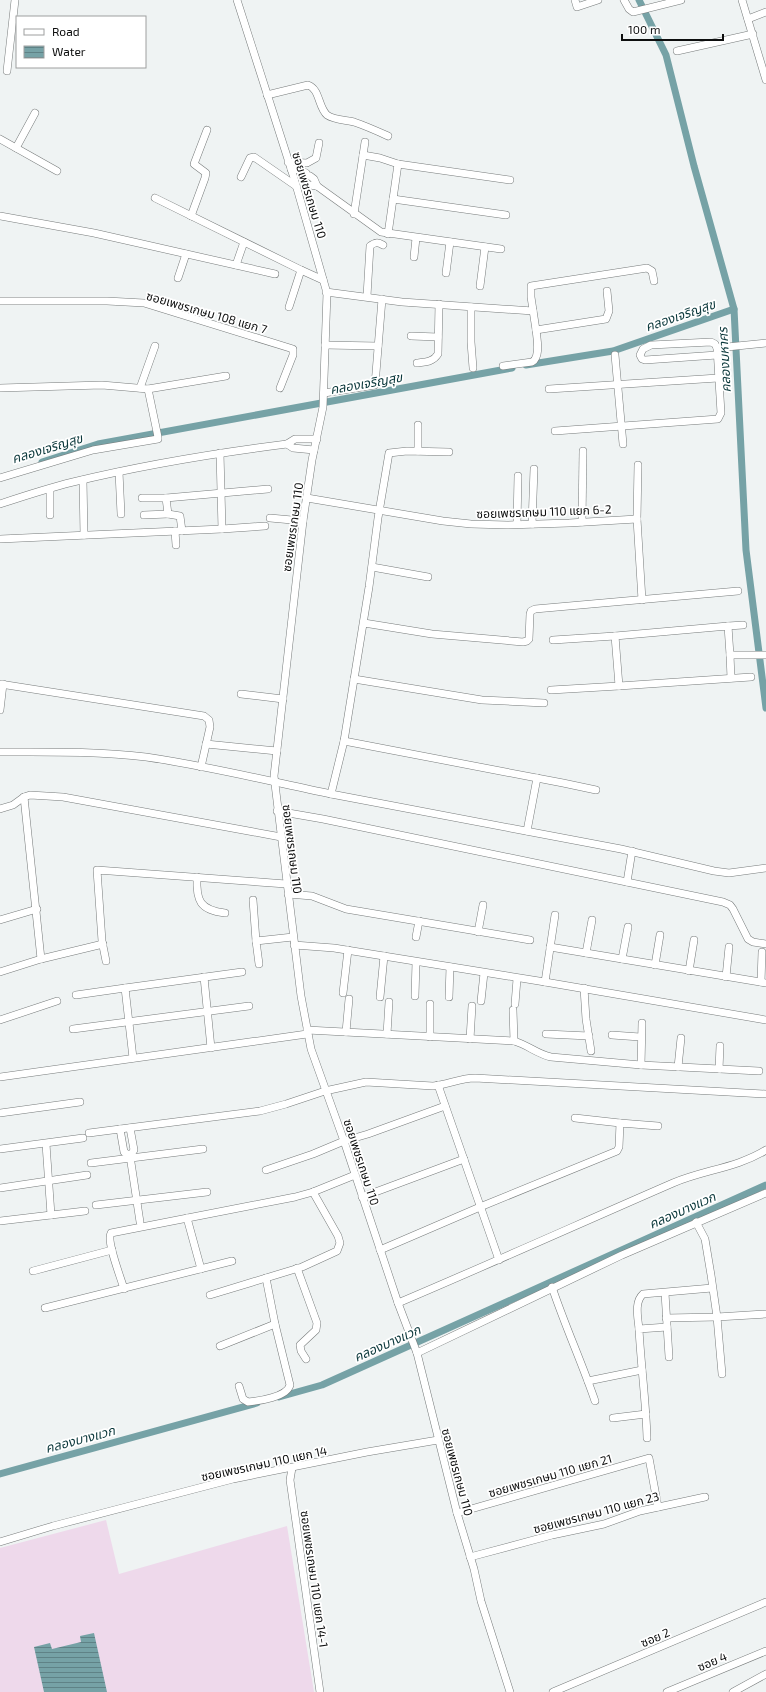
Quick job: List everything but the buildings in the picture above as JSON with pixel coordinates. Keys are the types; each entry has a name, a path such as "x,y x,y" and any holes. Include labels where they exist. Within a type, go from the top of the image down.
{"street":[{"path":"7,71 15,0"},
{"name":"ซอยเพชรเกษม 110","path":"237,0 296,186 324,280 326,292 323,407 314,450 303,521 274,782 294,945 307,1032 325,1091 344,1140 398,1303 416,1351 481,1601 509,1689"},
{"path":"575,0 577,7 598,0"},
{"path":"624,0 632,12 681,0"},
{"path":"742,0 766,80"},
{"path":"748,20 766,12"},
{"path":"677,50 753,34"},
{"path":"267,95 308,84 312,86 315,91 326,114 365,126 388,136"},
{"path":"16,148 35,113"},
{"path":"191,216 206,173 194,164 207,130"},
{"path":"0,139 57,171"},
{"path":"354,214 365,142"},
{"path":"290,168 307,163 316,158 319,143"},
{"path":"363,155 380,158 398,164 510,180"},
{"path":"241,177 250,158 254,157 296,186"},
{"path":"388,234 398,164"},
{"path":"290,168 300,170 308,174 314,179 317,186 376,230 388,234 501,249"},
{"path":"290,168 303,181 309,185 317,186"},
{"path":"155,198 324,280"},
{"path":"393,199 506,216"},
{"path":"0,216 94,233 275,274"},
{"path":"414,257 416,238"},
{"path":"236,266 244,242"},
{"path":"367,296 370,246 378,242 383,245"},
{"path":"446,274 450,242"},
{"path":"480,286 485,247"},
{"path":"178,278 186,254"},
{"path":"503,366 535,360 537,356 536,330 530,291 531,286 647,268 652,271 654,281"},
{"path":"289,307 301,270"},
{"path":"536,330 606,319 609,310 607,291"},
{"path":"326,292 382,299 533,311"},
{"path":"324,396 375,385 382,299"},
{"name":"ซอยเพชรเกษม 108 แยก 7","path":"0,301 107,301 144,303 293,349 293,355 280,388"},
{"path":"417,363 435,359 438,354 439,304"},
{"path":"471,307 473,368"},
{"path":"411,336 438,336"},
{"path":"555,431 718,419 721,413 718,378 719,351 715,344 711,342 651,345 643,349 640,355 642,359 645,360 719,351 752,344 766,343"},
{"path":"325,345 378,346"},
{"path":"0,478 93,450 158,438 144,388 155,346"},
{"path":"615,355 623,444"},
{"path":"0,388 102,384 144,388 226,376"},
{"path":"549,390 718,378"},
{"path":"418,425 418,451"},
{"path":"0,504 83,480 119,472 203,455 287,444 295,439 317,439"},
{"path":"287,444 294,448 314,450"},
{"path":"330,794 344,741 364,623 379,511 389,453 418,451 449,452"},
{"path":"582,522 583,451"},
{"path":"220,453 222,529"},
{"path":"638,465 637,519 642,600"},
{"path":"532,524 534,469"},
{"path":"119,472 121,514"},
{"path":"517,524 518,476"},
{"path":"83,480 84,535"},
{"path":"142,498 166,498 268,488"},
{"path":"50,489 50,515"},
{"path":"166,498 168,514"},
{"name":"ซอยเพชรเกษม 110 แยก 6-2","path":"307,498 379,511 471,524 532,524 637,519"},
{"path":"144,515 168,514 180,516 176,545"},
{"path":"270,518 303,521"},
{"path":"0,539 265,526"},
{"path":"372,567 428,578"},
{"path":"364,623 432,634 523,642 529,639 530,614 531,611 535,609 738,591"},
{"path":"553,640 743,625"},
{"path":"728,626 730,678"},
{"path":"615,636 619,686"},
{"path":"730,654 766,655"},
{"path":"551,690 751,677"},
{"path":"354,679 482,700 544,704"},
{"path":"0,710 2,684 204,716 209,720 210,727 201,767"},
{"path":"240,694 283,699"},
{"path":"344,741 596,790"},
{"path":"206,744 277,751"},
{"path":"0,752 52,752 144,757 527,831 722,872 766,868"},
{"path":"527,831 537,778"},
{"path":"0,809 13,805 24,797 37,795 63,797 281,837"},
{"path":"24,797 37,909 41,959"},
{"path":"277,811 323,819 723,902 730,905 734,909 748,939 753,942 766,944"},
{"path":"627,882 632,852"},
{"path":"106,961 102,944 97,870 286,884"},
{"path":"197,877 197,896 200,903 215,912 225,913"},
{"path":"288,894 312,896 346,909 530,940"},
{"path":"253,900 259,964"},
{"path":"478,932 483,905"},
{"path":"0,920 37,909"},
{"path":"545,982 555,916"},
{"path":"586,953 592,920"},
{"path":"416,937 419,921"},
{"path":"622,959 628,927"},
{"path":"655,965 660,935"},
{"path":"256,941 293,937"},
{"path":"689,971 694,940"},
{"path":"0,972 41,959 102,944"},
{"path":"294,945 348,950 517,979 584,988 766,1020"},
{"path":"550,947 689,971 764,982 762,952"},
{"path":"726,977 729,947"},
{"path":"343,993 348,950"},
{"path":"380,997 384,956"},
{"path":"415,996 416,962"},
{"path":"449,997 450,967"},
{"path":"76,995 242,972"},
{"path":"482,1001 484,973"},
{"path":"204,977 211,1048"},
{"path":"514,1041 514,1007 517,979"},
{"path":"125,988 133,1058"},
{"path":"584,988 586,1019 591,1051"},
{"path":"346,1032 349,999"},
{"path":"0,1020 57,1001"},
{"path":"387,1034 389,1002"},
{"path":"430,1004 430,1037"},
{"path":"73,1029 249,1006"},
{"path":"470,1039 472,1006"},
{"path":"641,1066 640,1038 642,1023"},
{"path":"0,1077 211,1048 307,1032 346,1032 514,1041 529,1046 540,1055 551,1057 641,1066 760,1071"},
{"path":"546,1034 589,1036"},
{"path":"612,1035 640,1038"},
{"path":"678,1067 681,1038"},
{"path":"719,1069 720,1046"},
{"path":"0,1149 46,1144 120,1129 260,1110 292,1102 325,1091 366,1082 412,1086 438,1085 466,1078 475,1078 766,1094"},
{"path":"438,1085 499,1260"},
{"path":"0,1113 80,1102"},
{"path":"266,1170 313,1154 344,1140 368,1134 445,1106"},
{"path":"575,1118 658,1126"},
{"path":"380,1250 617,1151 619,1147 620,1123"},
{"path":"130,1128 134,1150 130,1157 140,1222"},
{"path":"120,1129 124,1152 130,1157"},
{"path":"46,1144 51,1215"},
{"path":"91,1164 130,1157 203,1149"},
{"path":"398,1303 683,1179 739,1164 766,1150"},
{"path":"362,1197 464,1159"},
{"path":"0,1188 87,1175"},
{"path":"124,1289 112,1250 109,1237 111,1233 267,1204 313,1192 355,1175"},
{"path":"96,1206 207,1192"},
{"path":"210,1295 297,1268 334,1253 339,1246 338,1236 313,1192"},
{"path":"416,1351 552,1287 696,1222 766,1193"},
{"path":"0,1221 86,1211"},
{"path":"187,1218 201,1269"},
{"path":"696,1222 705,1239 717,1317 722,1374"},
{"path":"33,1271 112,1250"},
{"path":"44,1308 232,1261"},
{"path":"297,1268 317,1323 316,1330 300,1345 301,1351 306,1359"},
{"path":"239,1386 243,1400 248,1402 280,1395 287,1392 290,1385 275,1324 266,1278"},
{"path":"552,1287 595,1401"},
{"path":"647,1438 639,1329 639,1297 647,1293 665,1293 712,1288"},
{"path":"665,1293 669,1357"},
{"path":"666,1318 766,1314"},
{"path":"220,1346 275,1324"},
{"path":"639,1329 667,1327"},
{"path":"588,1381 642,1370"},
{"path":"612,1418 646,1414"},
{"name":"ซอยเพชรเกษม 110 แยก 14","path":"0,1542 54,1526 233,1480 352,1455 438,1440"},
{"name":"ซอยเพชรเกษม 110 แยก 21","path":"457,1513 649,1458 658,1507"},
{"name":"ซอยเพชรเกษม 110 แยก 14-1","path":"292,1468 290,1480 320,1692"},
{"name":"ซอยเพชรเกษม 110 แยก 23","path":"470,1557 552,1535 604,1524 640,1511 705,1497"},
{"name":"ซอย 2","path":"553,1692 766,1602"},
{"name":"ซอย 4","path":"667,1692 766,1650"},
{"path":"733,1692 766,1674"}],"shaded area":[{"path":"106,1520 119,1574 287,1526 314,1692 0,1692 0,1548"}],"water":[{"path":"94,1633 107,1692 44,1692 34,1647 50,1643 52,1649 81,1642 80,1636"}],"waterway":[{"name":"คลองมหาศร","path":"639,0 666,55 694,166 734,309 746,550 766,708"},
{"name":"คลองเจริญสุข","path":"526,365 613,351 734,309"},
{"name":"คลองเจริญสุข","path":"42,462 98,444 512,368"},
{"name":"คลองบางแวก","path":"279,1397 322,1385 766,1185"},
{"name":"คลองบางแวก","path":"0,1474 257,1403"}]}
